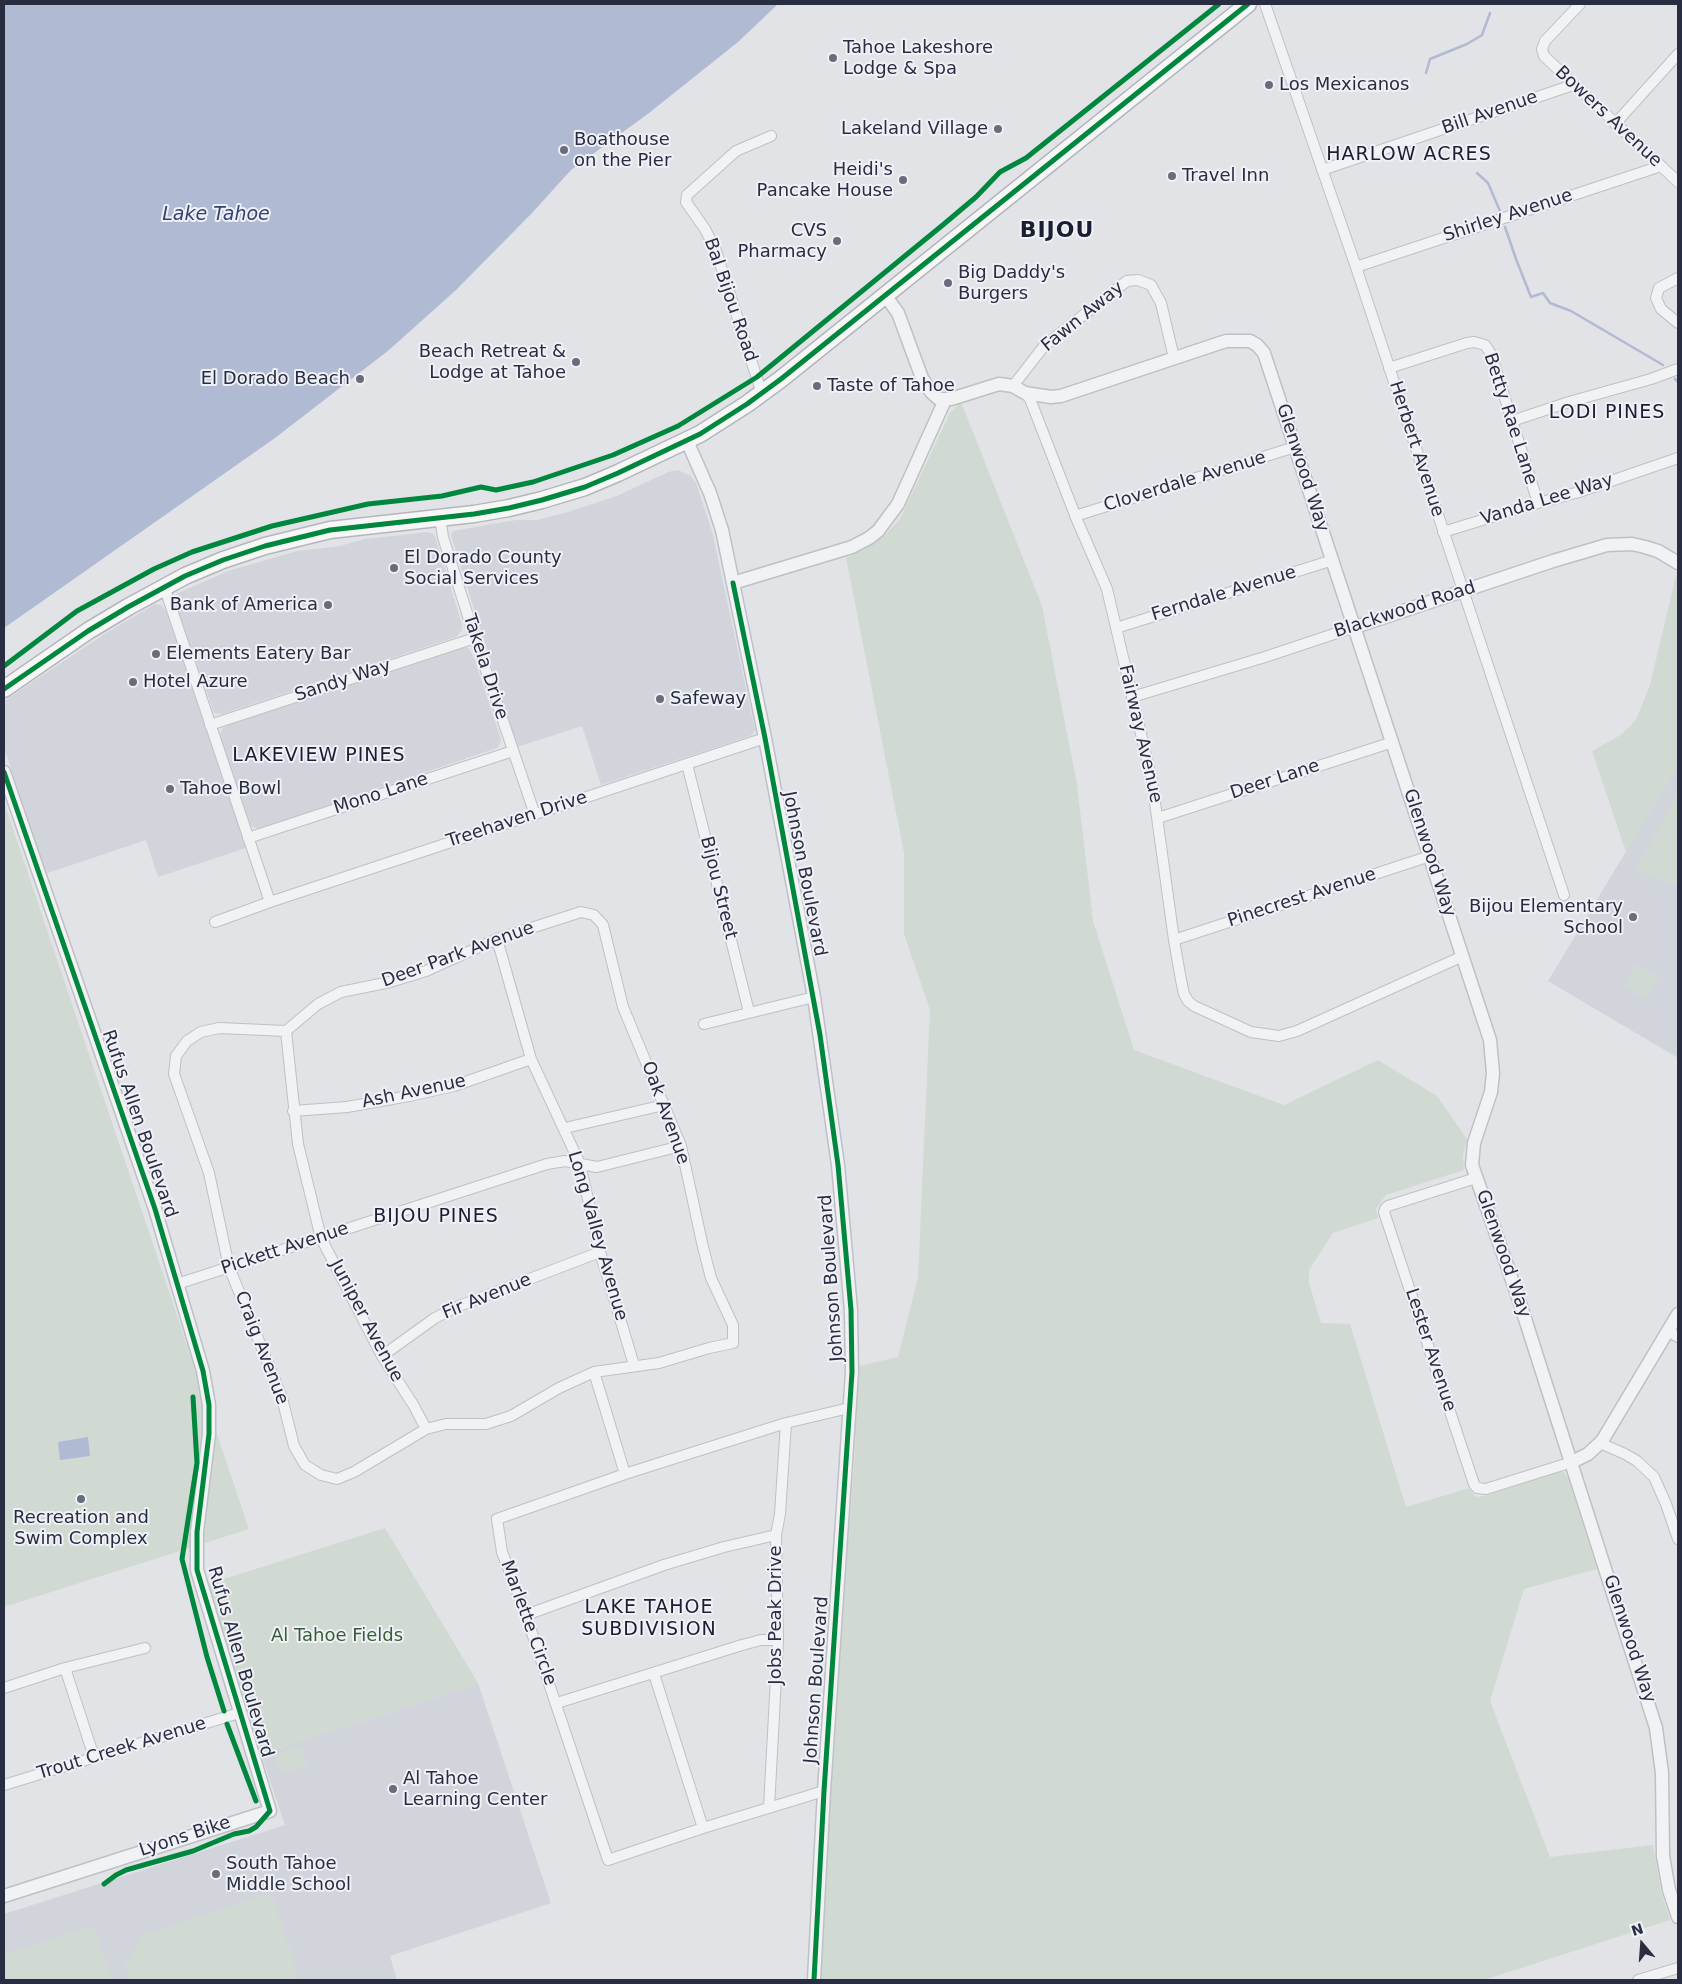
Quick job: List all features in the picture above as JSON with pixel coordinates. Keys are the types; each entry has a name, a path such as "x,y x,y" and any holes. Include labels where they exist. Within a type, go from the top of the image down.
{"highway":[{"path":"4,688 100,624 164,586 223,560 293,539 352,527 509,508 568,492 634,467 688,441 762,394 1248,4"}],"street":[{"name":"Herbert Avenue","path":"1265,4 1356,267 1564,895"},
{"name":"Bowers Avenue","path":"1580,4 1545,41 1542,49 1544,56 1548,62 1678,182"},
{"path":"1615,124 1678,54"},
{"name":"Bill Avenue","path":"1322,170 1573,85"},
{"name":"Bal Bijou Road","path":"762,394 716,251 705,229 686,202 687,195 736,151 771,136"},
{"name":"Shirley Avenue","path":"1356,267 1661,166"},
{"path":"1678,278 1659,288 1656,298 1661,309 1678,323"},
{"name":"Fawn Away","path":"1013,386 1044,346 1127,281 1138,280 1151,285 1161,303 1174,358"},
{"path":"885,295 898,313 922,378 935,397 945,400 999,384 1013,386 1025,393"},
{"name":"Glenwood Way","path":"1025,393 1051,397 1060,396 1226,341 1250,341 1257,345 1264,353 1490,1040 1494,1074 1491,1092 1472,1154 1476,1178 1492,1217 1656,1728 1662,1773 1663,1856 1669,1890 1678,1917"},
{"name":"Betty Rae Lane","path":"1389,368 1467,343 1480,342 1485,345 1491,354 1538,503"},
{"path":"1512,421 1678,369"},
{"name":"Fairway Avenue","path":"1025,393 1030,399 1075,516 1102,574 1152,781 1174,940 1184,994 1188,1000 1200,1009 1252,1032 1268,1036 1279,1036 1297,1031 1462,956"},
{"path":"733,583 844,550 860,543 878,531 898,504 945,400"},
{"name":"Johnson Boulevard","path":"688,441 716,509 722,530 814,997 838,1165 851,1310 852,1372 824,1791 814,1980"},
{"name":"Cloverdale Avenue","path":"1075,516 1295,447"},
{"name":"Vanda Lee Way","path":"1443,532 1579,492 1678,458"},
{"name":"Takela Drive","path":"440,517 443,537 475,638 535,815"},
{"name":"Blackwood Road","path":"1132,697 1265,657 1607,545 1632,544 1645,547 1678,563"},
{"name":"Ferndale Avenue","path":"1116,628 1333,560"},
{"path":"164,586 270,902"},
{"name":"Sandy Way","path":"210,725 475,638"},
{"name":"Treehaven Drive","path":"215,922 764,738"},
{"name":"Deer Lane","path":"1158,818 1393,742"},
{"name":"Mono Lane","path":"248,838 513,751"},
{"name":"Bijou Street","path":"686,764 749,1012"},
{"name":"Rufus Allen Boulevard","path":"4,772 155,1209 203,1371 209,1405 209,1434 196,1546 197,1570 239,1714 270,1811 4,1896"},
{"name":"Pinecrest Avenue","path":"1174,940 1430,856"},
{"name":"Deer Park Avenue","path":"286,1031 318,1004 342,992 390,982 426,971 497,939 581,912 594,915"},
{"name":"Oak Avenue","path":"594,915 603,925 623,1007 681,1146 711,1278 733,1325 733,1343 659,1363 634,1365"},
{"name":"Long Valley Avenue","path":"497,939 531,1059 565,1128 580,1164 600,1252 634,1365"},
{"path":"704,1024 814,997"},
{"name":"Craig Avenue","path":"286,1031 219,1028 201,1032 187,1041 176,1056 174,1074 209,1173 229,1267 282,1398 294,1446 305,1465 321,1475 337,1479 354,1472 426,1429"},
{"name":"Juniper Avenue","path":"286,1031 298,1144 321,1238 382,1356 414,1406 426,1429"},
{"name":"Ash Avenue","path":"293,1111 347,1107 409,1096 454,1086 531,1059"},
{"path":"565,1128 664,1105"},
{"name":"Pickett Avenue","path":"177,1284 547,1164 564,1161 597,1167 681,1146"},
{"name":"Lester Avenue","path":"1476,1178 1385,1209 1385,1217 1474,1484 1480,1489 1486,1489 1572,1462"},
{"name":"Fir Avenue","path":"382,1356 435,1318 460,1306 600,1252"},
{"path":"1572,1462 1588,1454 1600,1443 1673,1334 1678,1314"},
{"path":"426,1429 446,1424 486,1424 510,1416 559,1388 594,1372 634,1365"},
{"path":"594,1372 625,1474"},
{"name":"Marlette Circle","path":"824,1791 703,1828 608,1860 557,1704 502,1552 497,1519 625,1474 786,1423 849,1408"},
{"name":"Jobs Peak Drive","path":"769,1808 778,1640 776,1535 780,1514 786,1423"},
{"path":"1600,1443 1625,1454 1647,1469 1661,1490 1678,1534"},
{"path":"526,1615 664,1565 724,1547 776,1535"},
{"path":"557,1704 742,1645 761,1640 778,1640"},
{"path":"4,1688 66,1668 145,1648"},
{"path":"66,1668 94,1757"},
{"path":"654,1674 703,1828"},
{"name":"Trout Creek Avenue","path":"4,1785 239,1714"},
{"path":"1638,1980 1678,1968"}],"shaded area":[{"path":"678,470 691,476 696,483 712,531 755,730 752,735 747,737 601,785 582,726 517,747 451,535 453,531 458,530 516,520 537,520 568,512 617,496 668,472"},
{"path":"428,532 433,534 436,539 462,625 462,630 456,637 222,714 214,713 174,600 176,594 228,571 297,551 340,546 365,539"},
{"path":"155,604 161,605 166,611 246,848 158,877 146,840 45,874 4,747 4,701 103,635"},
{"path":"463,647 468,648 473,655 501,739 497,748 262,828 251,826 221,739 220,734 223,728 232,723"},
{"name":"Bijou Elementary School","path":"1678,765 1678,1058 1548,981"},
{"path":"478,1683 551,1903 390,1956 397,1980 4,1980 4,1914 285,1825 261,1754"}],"green space":[{"path":"961,402 1042,606 1077,784 1093,921 1134,1050 1284,1105 1378,1060 1437,1096 1467,1139 1463,1156 1464,1170 1386,1195 1376,1209 1378,1218 1333,1233 1309,1270 1309,1283 1321,1323 1350,1324 1406,1507 1469,1488 1477,1497 1488,1495 1557,1472 1564,1472 1568,1478 1597,1569 1524,1589 1490,1701 1550,1857 1653,1845 1661,1892 1670,1920 1484,1980 820,1980 825,1834 855,1452 858,1366 898,1357 918,1277 930,1010 904,934 904,853 846,558 864,550 885,535 900,519 950,413"},
{"path":"1677,571 1678,765 1626,852 1592,751 1622,734 1636,720 1650,685"},
{"path":"1678,793 1678,886 1658,880 1636,869"},
{"path":"4,802 249,1529 4,1607"},
{"path":"1636,964 1659,978 1646,1000 1623,986"},
{"name":"Al Tahoe Fields","path":"385,1528 478,1683 261,1754 208,1584"},
{"path":"301,1746 307,1765 280,1774 274,1755"},
{"path":"271,1893 297,1971 296,1980 130,1980 125,1965 143,1935"},
{"path":"94,1926 112,1980 4,1980 4,1955"}],"water":[{"name":"Lake Tahoe","path":"4,4 778,4 738,42 649,113 571,170 532,213 456,290 389,350 275,438 4,628"},
{"path":"88,1437 90,1456 60,1460 58,1442"}],"waterway":[{"path":"1426,73 1430,59 1467,44 1482,35 1490,13"},
{"path":"1477,173 1488,183 1500,211"},
{"path":"1505,227 1531,297 1543,293 1550,303 1571,311 1663,365"},
{"path":"1675,379 1678,382"}],"cycle path":[{"path":"4,666 77,611 154,569 192,552 272,526 368,504 442,496 481,487 496,490 533,482 613,455 678,426 757,377 944,224 976,197 1000,172 1026,158 1219,4"},
{"path":"4,689 88,631 128,607 185,576 223,560 265,546 330,530 474,514 542,500 585,487 700,434 747,404 781,379 1248,4"},
{"path":"733,583 765,738 820,1035 838,1165 851,1310 852,1372 824,1791 814,1980"},
{"name":"Lyons Bike","path":"4,772 155,1209 203,1371 209,1405 209,1434 197,1532 197,1570 270,1811 256,1827 249,1831 234,1834 193,1851 126,1870 104,1884"},
{"path":"193,1397 197,1463 182,1559 207,1657 224,1711"},
{"path":"227,1724 256,1801"}],"place":[{"name":"Tahoe Lakeshore Lodge & Spa","path":"833,58"},
{"name":"Los Mexicanos","path":"1269,85"},
{"name":"Lakeland Village","path":"998,129"},
{"name":"Boathouse on the Pier","path":"564,150"},
{"name":"Travel Inn","path":"1172,176"},
{"name":"Heidi's Pancake House","path":"903,180"},
{"name":"CVS Pharmacy","path":"837,241"},
{"name":"Big Daddy's Burgers","path":"948,283"},
{"name":"Beach Retreat & Lodge at Tahoe","path":"576,362"},
{"name":"El Dorado Beach","path":"360,379"},
{"name":"Taste of Tahoe","path":"817,386"},
{"name":"El Dorado County Social Services","path":"394,568"},
{"name":"Bank of America","path":"328,605"},
{"name":"Elements Eatery Bar","path":"156,654"},
{"name":"Hotel Azure","path":"133,682"},
{"name":"Safeway","path":"660,699"},
{"name":"Tahoe Bowl","path":"170,789"},
{"name":"Bijou Elementary School","path":"1633,917"},
{"name":"Recreation and Swim Complex","path":"81,1499"},
{"name":"Al Tahoe Learning Center","path":"393,1789"},
{"name":"South Tahoe Middle School","path":"216,1874"}],"district":[{"name":"HARLOW ACRES","path":"1409,155"},
{"name":"BIJOU","path":"1057,231"},
{"name":"LODI PINES","path":"1607,413"},
{"name":"LAKEVIEW PINES","path":"319,756"},
{"name":"BIJOU PINES","path":"436,1217"},
{"name":"LAKE TAHOE SUBDIVISION","path":"649,1619"}]}
